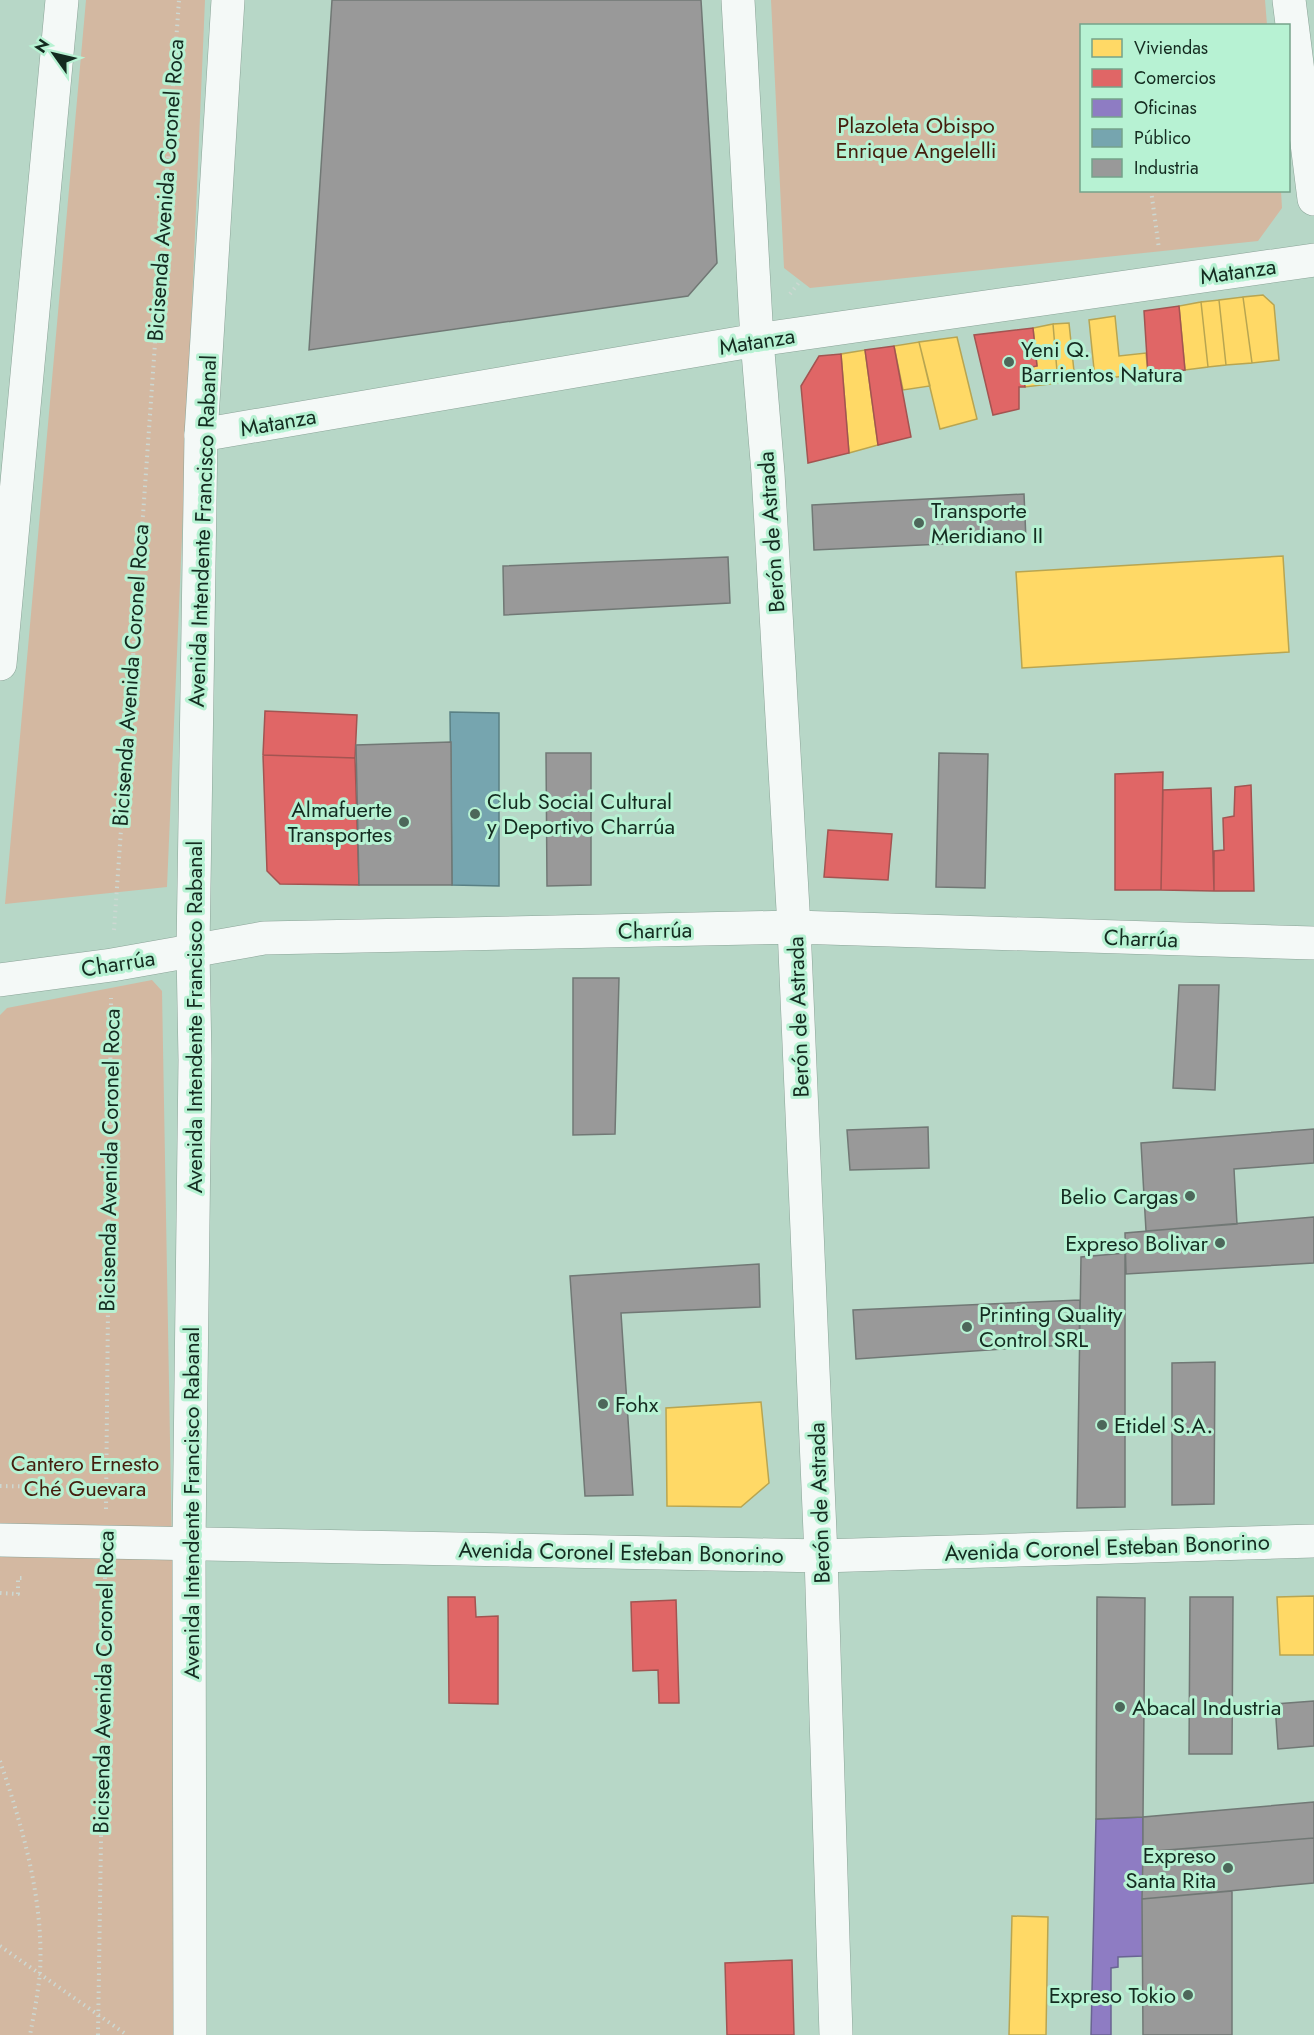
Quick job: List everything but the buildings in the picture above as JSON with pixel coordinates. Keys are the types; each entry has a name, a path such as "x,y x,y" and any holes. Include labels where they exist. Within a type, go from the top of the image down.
{"street":[{"path":"0,664 8,488 62,0"},
{"name":"Avenida Intendente Francisco Rabanal","path":"190,2035 189,1544 195,1060 193,950 201,435 228,0"},
{"name":"Berón de Astrada","path":"738,0 794,927 821,1556 836,2035"},
{"path":"1289,0 1314,199"},
{"name":"Matanza","path":"201,435 757,340 1314,260"},
{"name":"Charrúa","path":"0,980 112,965 264,939 794,927 1314,943"},
{"name":"Avenida Coronel Esteban Bonorino","path":"0,1540 821,1556 1314,1541"}],"path":[{"name":"Bicisenda Avenida Coronel Roca","path":"98,2035 107,1488 109,1072 112,965 179,0"},
{"path":"1151,192 1159,251"},
{"path":"0,1486 107,1488"},
{"path":"0,1593 18,1594 18,1578 29,1578"},
{"path":"94,1579 105,1579"},
{"path":"0,1761 31,1869 40,1938 40,1973 30,2035"},
{"path":"0,1946 127,2035"}],"green space":[{"path":"86,0 205,0 167,887 5,904"},
{"name":"Plazoleta Obispo Enrique Angelelli","path":"771,0 1265,0 1267,24 1080,24 1080,192 1281,192 1282,208 1258,241 810,288 784,268"},
{"name":"Cantero Ernesto Ché Guevara","path":"152,980 162,991 172,1552 173,2035 0,2035 0,1015 7,1008"}],"place":[{"name":"Yeni Q. Barrientos Natura","path":"1009,362"},
{"name":"Transporte Meridiano II","path":"919,523"},
{"name":"Club Social Cultural y Deportivo Charrúa","path":"475,814"},
{"name":"Almafuerte Transportes","path":"404,822"},
{"name":"Belio Cargas","path":"1190,1196"},
{"name":"Expreso Bolivar","path":"1220,1243"},
{"name":"Printing Quality Control SRL","path":"967,1327"},
{"name":"Fohx","path":"603,1404"},
{"name":"Etidel S.A.","path":"1102,1425"},
{"name":"Abacal Industria","path":"1120,1707"},
{"name":"Expreso Santa Rita","path":"1228,1868"},
{"name":"Expreso Tokio","path":"1188,1995"}]}
